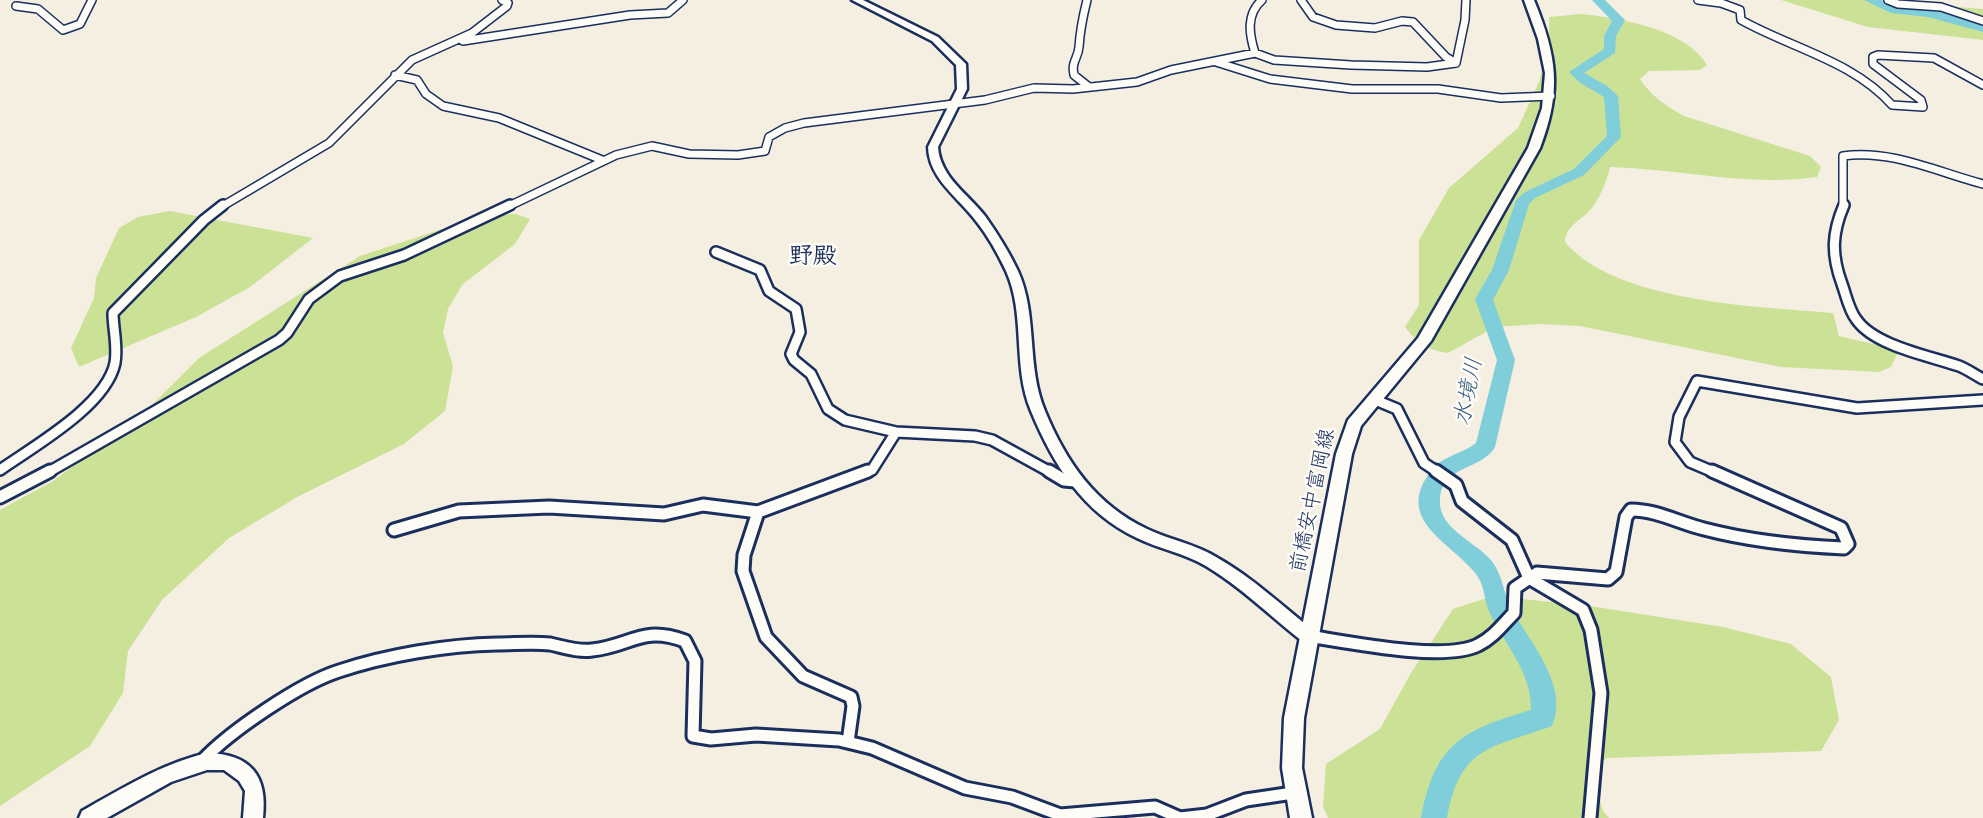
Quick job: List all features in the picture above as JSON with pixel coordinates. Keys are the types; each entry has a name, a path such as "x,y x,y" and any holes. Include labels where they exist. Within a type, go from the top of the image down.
{"main road":[{"name":"前橋安中富岡線","path":"1301,818 1293,793 1290,764 1293,718 1344,454 1354,424 1424,341 1545,124 1551,96 1552,65 1530,0"}],"street":[{"path":"16,6 35,6 46,12 64,30 69,30 77,27 87,17 92,0"},
{"path":"0,470 80,412 111,373 115,363 113,313 224,204 329,143 412,60 455,42 489,22 508,3 502,0"},
{"path":"455,42 630,15 668,13 683,0"},
{"path":"856,0 935,39 961,64 962,89 933,147 932,156 946,180 968,200 984,222 1012,272 1019,289 1030,388 1046,430 1075,481 1093,501 1119,521 1219,566 1308,636 1428,650 1471,649 1488,640 1514,614 1515,588 1537,573 1608,579 1616,572 1626,517 1631,510 1642,509 1762,542 1843,548 1848,544 1841,528 1690,462 1680,453 1675,438 1685,403 1697,381 1857,408 1983,400"},
{"path":"1087,0 1083,26 1078,36 1079,49 1072,64 1074,75 1089,87"},
{"path":"1255,53 1250,22 1255,5 1262,0"},
{"path":"1301,0 1313,17 1336,25 1375,28 1402,20 1413,22 1446,57 1456,63"},
{"path":"0,497 47,473 279,340 287,333 309,299 340,276 433,242 602,160 652,146 689,154 751,154 765,151 769,138 785,128 804,123 1002,98 1034,88 1089,87 1137,82 1171,70 1255,53 1274,60 1450,67 1456,63 1465,20 1466,0"},
{"path":"1698,0 1734,6 1740,10 1741,20 1758,31 1858,77 1885,95 1892,105 1923,107 1921,100 1873,64 1872,57 1916,55 1934,58 1983,85"},
{"path":"1888,0 1900,5 1920,3 1938,6 1983,21"},
{"path":"1212,61 1270,79 1352,89 1438,89 1501,98 1551,96"},
{"path":"395,75 416,80 426,94 443,106 499,118 602,160"},
{"path":"1983,184 1883,155 1856,152 1843,156 1844,204 1834,229 1833,242 1839,276 1852,312 1863,327 1902,349 1961,367 1983,379"},
{"path":"716,252 760,270 769,291 796,309 802,332 800,342 791,354 794,360 811,373 828,409 845,420 896,432 975,436 992,440 1064,480 1075,481"},
{"path":"1373,399 1397,409 1424,463 1456,485 1462,501 1512,540 1529,578 1583,610 1591,630 1601,693 1590,818"},
{"path":"394,530 459,511 472,510 549,507 664,514 703,505 758,512 872,470 896,432"},
{"path":"758,512 744,555 743,571 766,637 803,676 851,697 853,706 848,743"},
{"path":"202,761 215,747 281,701 338,671 429,650 493,643 548,643 577,650 594,650 645,634 668,635 685,641 695,661 692,736 711,739 756,735 848,743 873,748 919,771 965,788 1013,797 1060,816 1132,807 1155,807 1180,818 1207,815 1246,800 1293,793"},
{"path":"89,818 187,765 202,761 234,765 252,780 255,799 253,818"}],"green space":[{"path":"1781,0 1867,0 1983,9 1983,40 1868,27"},
{"path":"1581,14 1632,22 1684,42 1707,65 1700,70 1649,71 1640,79 1654,96 1684,116 1810,156 1821,167 1817,177 1765,180 1610,167 1595,204 1571,227 1565,242 1588,262 1617,278 1652,289 1729,304 1833,313 1839,336 1899,350 1891,367 1879,372 1781,367 1580,326 1538,324 1495,327 1448,353 1424,345 1410,333 1405,327 1419,305 1419,240 1449,188 1518,128 1539,82 1549,40 1549,17"},
{"path":"170,211 313,238 250,287 196,317 79,367 71,348 94,298 96,278 119,228 138,217"},
{"path":"516,214 530,219 515,244 463,284 448,309 443,333 453,366 445,411 404,444 299,496 229,538 162,600 128,651 123,693 90,746 0,806 0,510 53,481 141,416 199,358 360,256 485,215"},
{"path":"1493,596 1590,606 1723,627 1791,644 1831,677 1839,720 1821,751 1607,758 1591,769 1603,811 1609,818 1328,818 1323,807 1326,764 1380,729 1411,673 1453,609"}],"waterway":[{"name":"水境川","path":"1434,818 1445,781 1455,761 1466,748 1492,734 1543,718 1541,688 1537,675 1501,611 1490,576 1483,566 1438,525 1431,513 1429,499 1434,483 1444,470 1485,447 1506,360 1484,299 1495,284 1522,203 1530,195 1579,172 1614,137 1611,96 1576,72 1610,50 1610,36 1619,20 1598,0"},
{"path":"1870,0 1895,10 1929,13 1983,28"}],"district":[{"name":"野殿","path":"813,259"}]}
